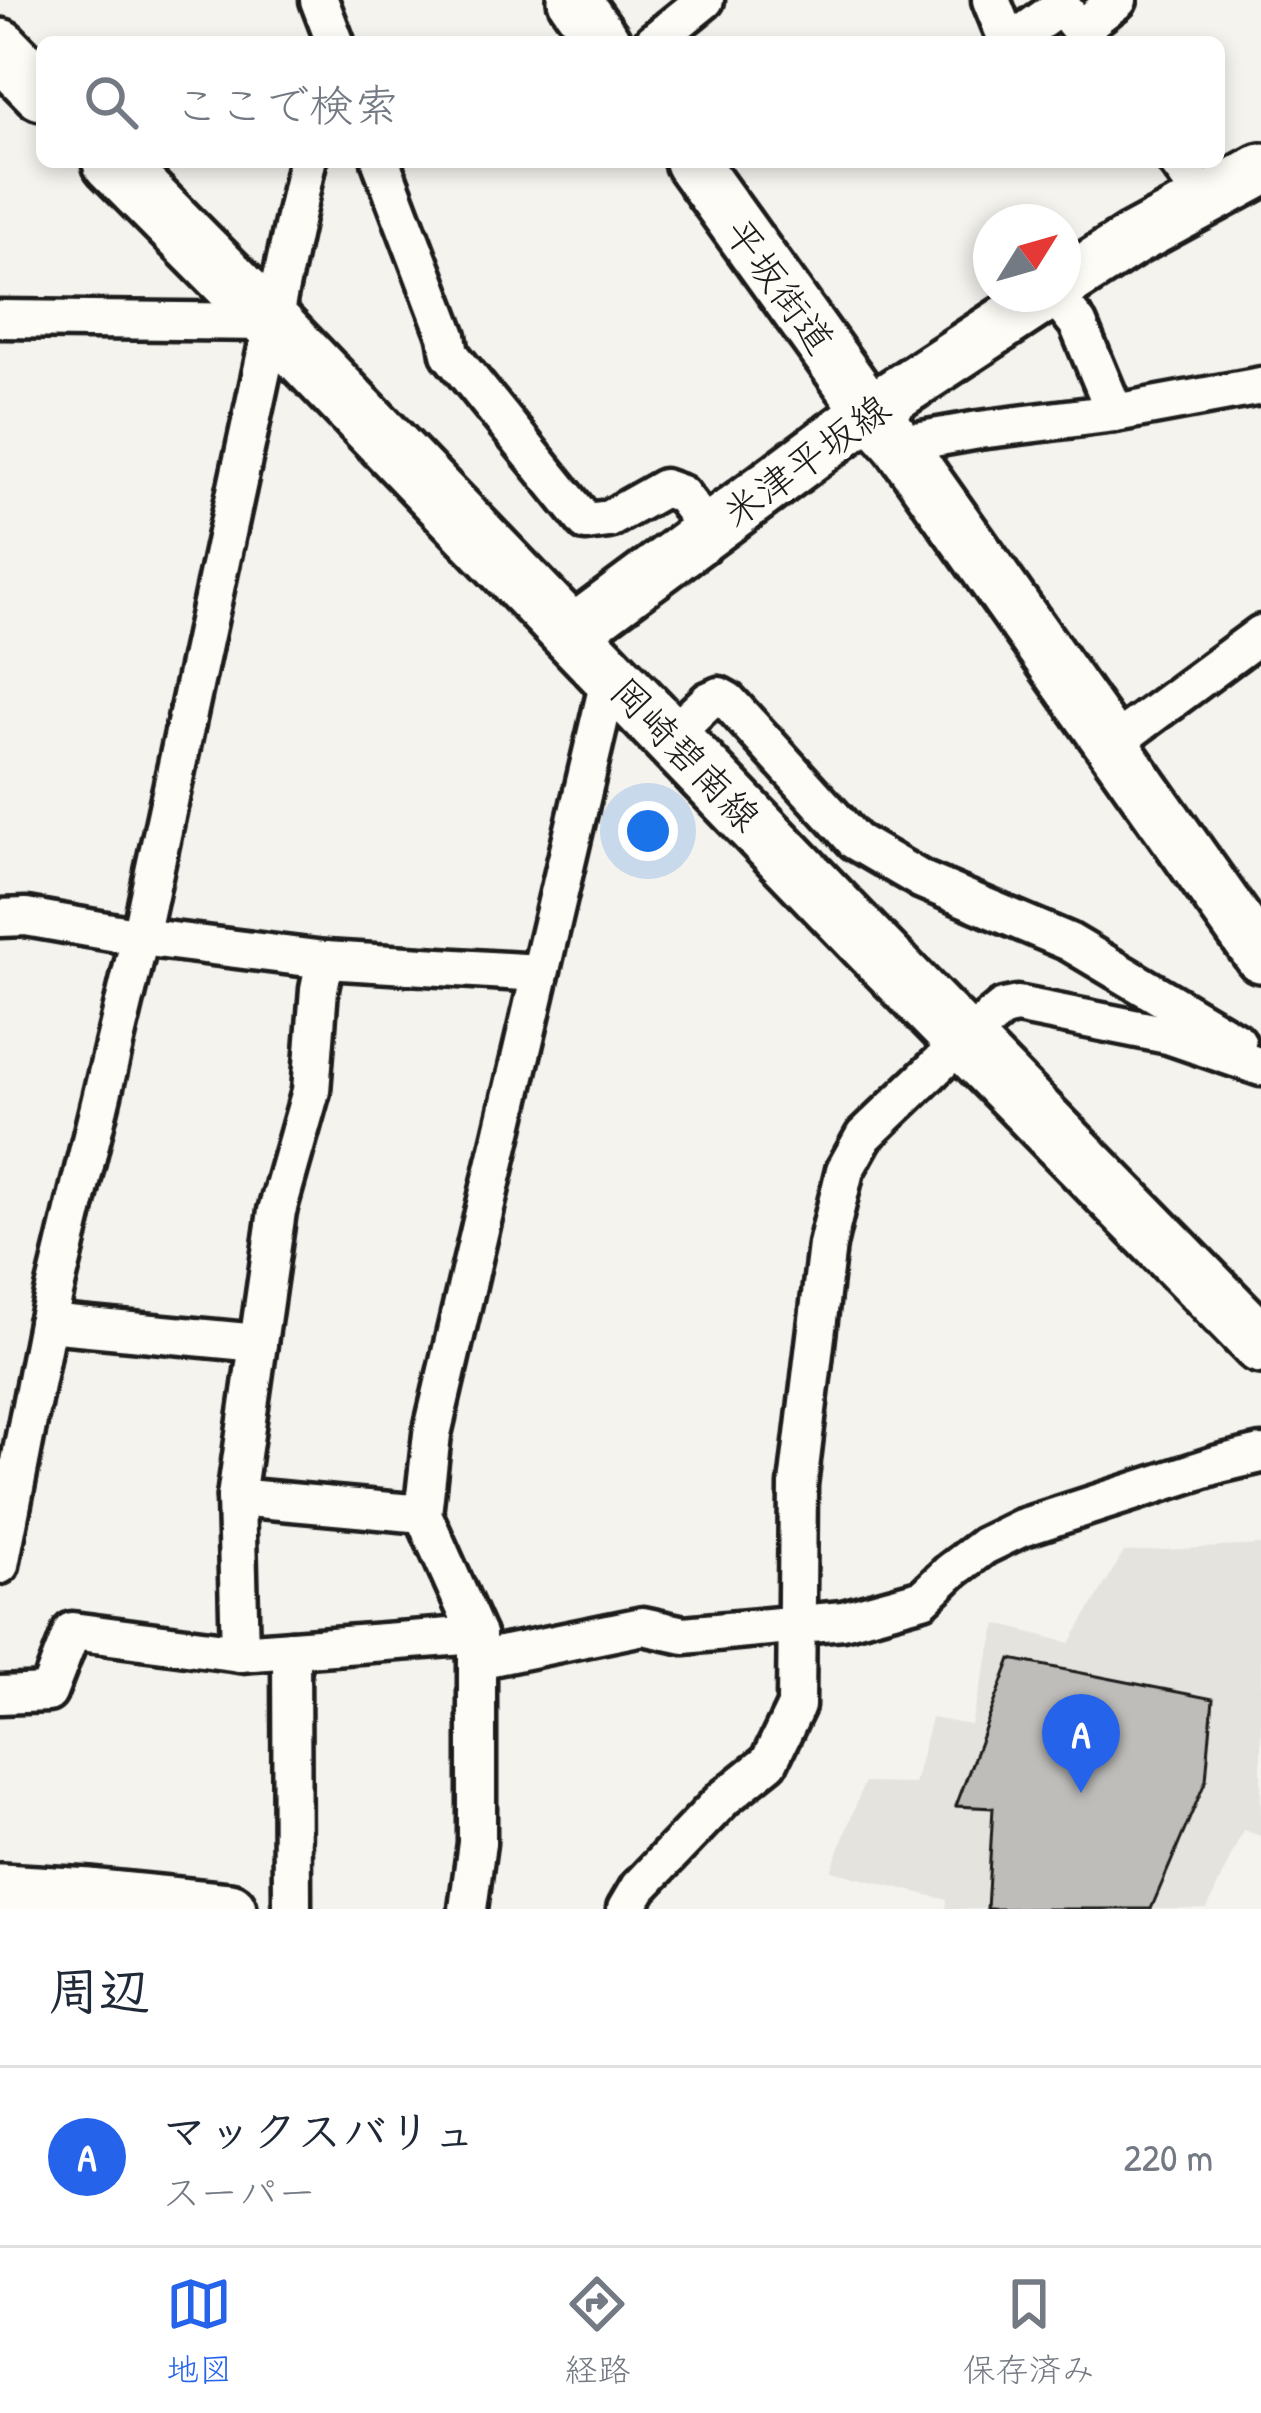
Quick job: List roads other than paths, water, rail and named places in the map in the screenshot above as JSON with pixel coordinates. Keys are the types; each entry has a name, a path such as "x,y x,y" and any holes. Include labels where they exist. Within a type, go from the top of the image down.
{"main road":[{"path":"574,0 600,36"},
{"path":"0,48 36,85"},
{"name":"岡崎碧南線","path":"118,168 1261,1344"},
{"name":"平坂街道","path":"695,168 1112,745"},
{"path":"1081,273 1132,240 1191,181 1261,170"},
{"name":"米津平坂線","path":"570,634 709,531 885,427 1029,312"},
{"path":"1112,745 1261,956"},
{"path":"0,1890 230,1909"}],"street":[{"path":"319,0 332,36"},
{"path":"335,36 344,0"},
{"path":"661,36 706,0"},
{"path":"991,0 1007,36"},
{"path":"1018,36 1060,5 1084,36 1118,0"},
{"path":"0,1564 47,1323 140,938 306,168"},
{"path":"383,168 450,354 586,522 609,519 664,488 681,494 709,531"},
{"path":"1067,312 1078,324 1115,413"},
{"path":"0,319 271,322"},
{"path":"885,427 1115,413 1261,386"},
{"path":"1112,745 1261,634"},
{"path":"468,1909 477,1843 477,1648 423,1514 432,1434 610,676"},
{"path":"669,738 719,696 855,841 922,880 1070,942 1261,1056"},
{"path":"0,917 325,959 540,973"},
{"path":"240,1653 236,1497 277,1211 311,1091 325,959"},
{"path":"626,1909 639,1888 724,1798 769,1762 796,1706 798,1486 806,1404 827,1245 845,1170 864,1136 964,1040 1004,1008 1017,1005 1168,1035 1261,1066"},
{"path":"47,1323 258,1342"},
{"path":"0,1695 48,1694 72,1630 240,1653 477,1648 643,1626 684,1635 843,1620 923,1598 984,1546 1021,1528 1261,1454"},
{"path":"236,1497 423,1514"},
{"path":"291,1649 292,1909"}],"place":[{"name":"マックスバリュ","path":"1081,1793"}]}
